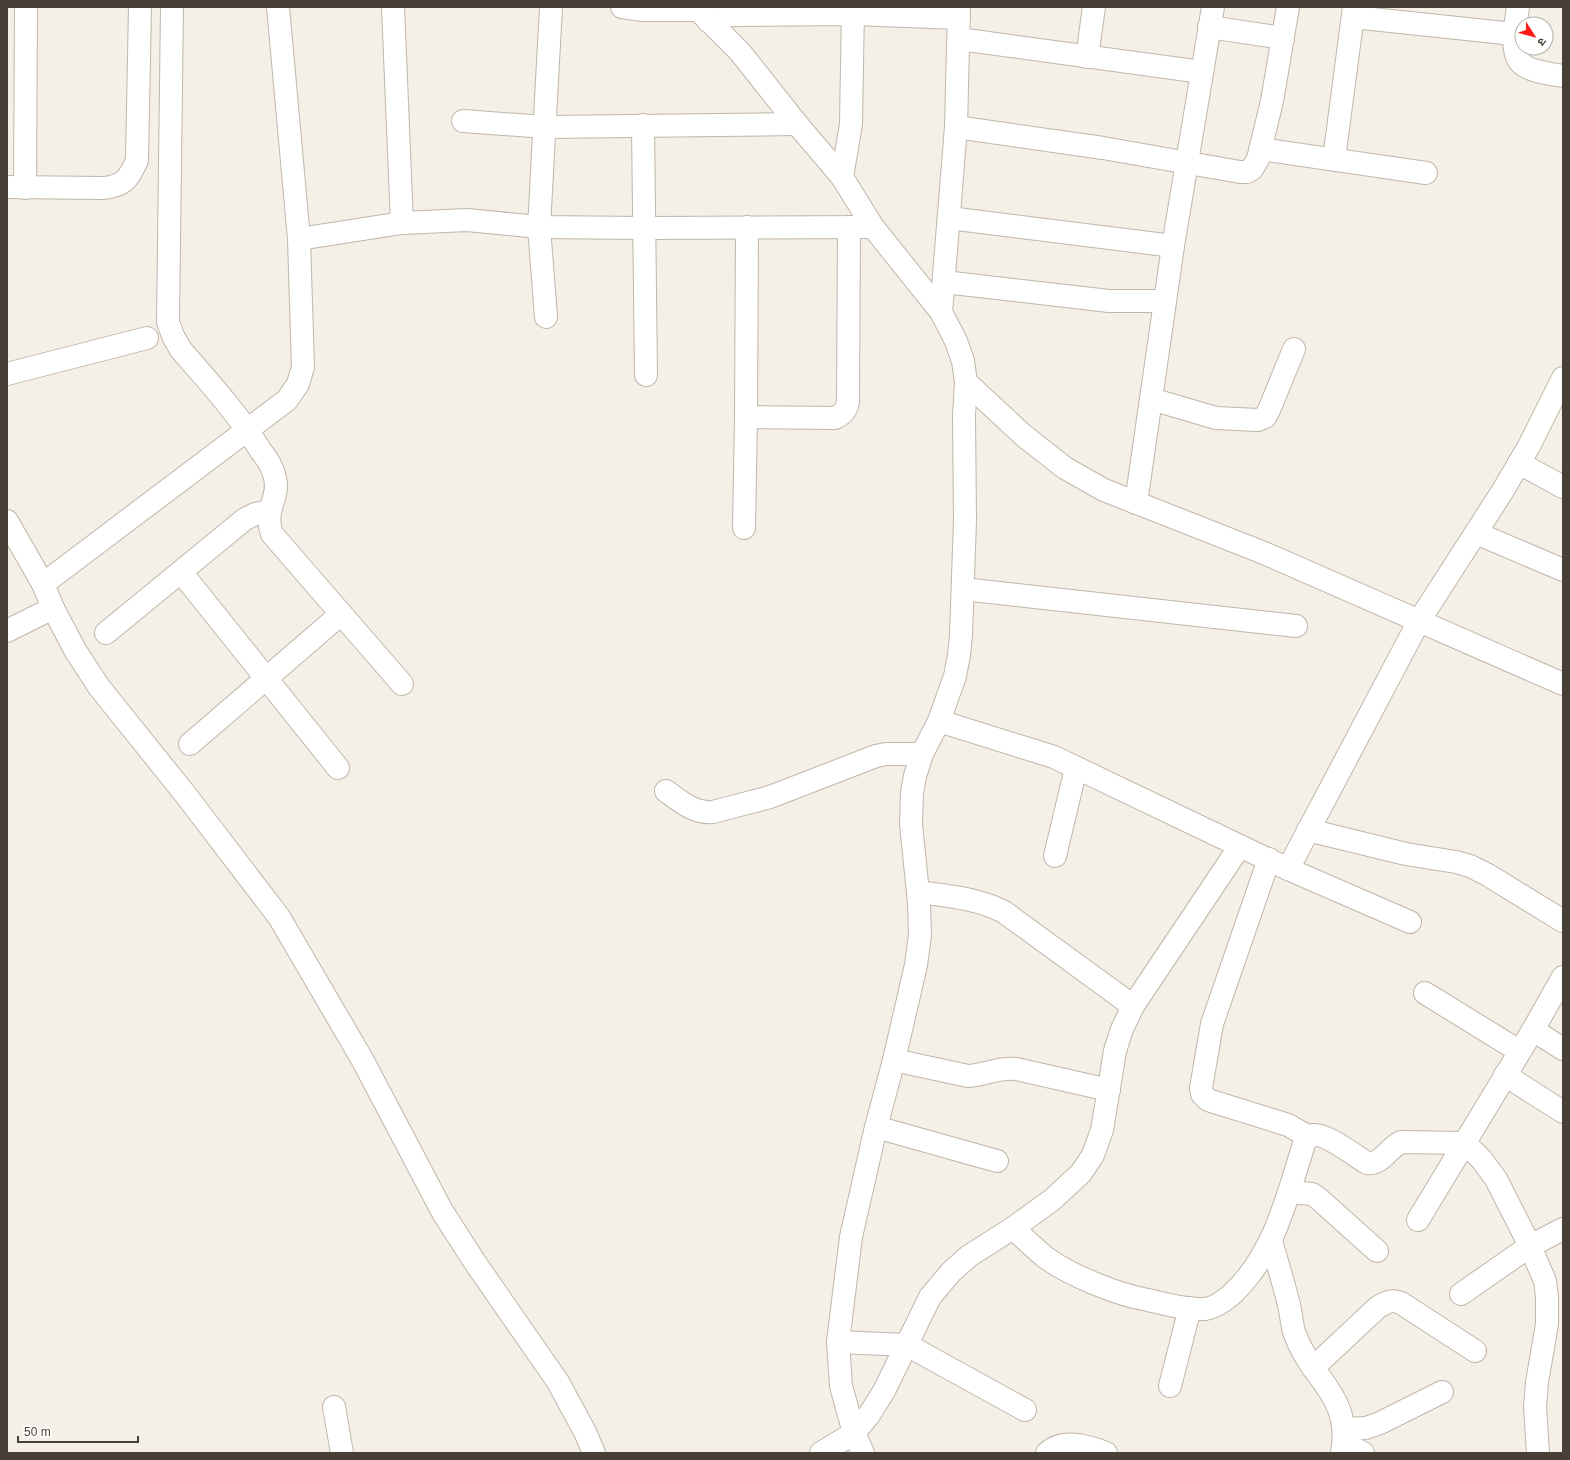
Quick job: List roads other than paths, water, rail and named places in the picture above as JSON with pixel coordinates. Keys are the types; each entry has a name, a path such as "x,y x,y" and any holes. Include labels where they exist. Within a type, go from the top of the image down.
{"street":[{"path":"26,7 16,188 115,187 125,182 132,172 137,160 140,7"},
{"path":"172,7 168,322 173,336 181,350 241,435 273,469 276,479 276,490 269,511 268,520 272,534 402,684"},
{"path":"43,584 287,400 298,384 302,367 299,239 278,7"},
{"path":"393,7 402,223"},
{"path":"546,316 539,227 551,7"},
{"path":"622,7 723,16 744,11 853,10 959,22 1087,57 1202,72"},
{"path":"1087,57 1094,7"},
{"path":"956,127 1103,148 1247,172 1252,169 1258,159 1272,101 1288,7"},
{"path":"842,177 852,124 853,10"},
{"path":"740,52 744,11"},
{"path":"1334,159 1353,12 1514,34"},
{"path":"700,13 740,52 842,177 872,227 941,312 956,341 963,361 966,382 964,416 965,520 959,655 955,676 939,721 922,754 915,776 912,793 911,824 918,892 920,935 916,965 894,1060 876,1127 851,1237 838,1342 842,1386 854,1434 863,1453"},
{"path":"1136,503 1173,246 1211,17 1283,38"},
{"path":"941,312 956,127 959,22"},
{"path":"1517,56 1521,64 1537,71 1563,76"},
{"path":"463,121 545,127 798,124"},
{"path":"643,125 646,375"},
{"path":"1260,149 1426,173"},
{"path":"949,218 1173,246"},
{"path":"299,239 402,223 467,220 539,227 872,227"},
{"path":"744,528 747,227"},
{"path":"746,417 835,418 846,410 848,402 849,227"},
{"path":"944,282 1109,301 1165,301"},
{"path":"7,374 147,338"},
{"path":"1151,399 1216,418 1258,420 1264,417 1269,410 1294,349"},
{"path":"1309,1137 1288,1125 1208,1100 1202,1094 1212,1024 1278,864 1308,830 1419,622 1519,463 1563,378"},
{"path":"966,382 1023,435 1065,468 1104,490 1264,553 1563,684"},
{"path":"1519,463 1563,487"},
{"path":"106,633 245,519 255,514 269,511"},
{"path":"7,521 43,584 53,608 75,650 99,687 214,831 279,916 362,1060 442,1211 474,1261 558,1382 585,1432 594,1453"},
{"path":"1476,533 1563,570"},
{"path":"181,572 338,768"},
{"path":"963,589 1296,626"},
{"path":"7,631 53,608"},
{"path":"190,744 342,614"},
{"path":"939,721 1054,757 1278,864 1410,922"},
{"path":"666,791 698,811 705,813 713,812 770,797 876,756 886,754 922,754"},
{"path":"1054,856 1076,768"},
{"path":"1308,830 1406,854 1456,862 1470,866 1488,875 1563,921"},
{"path":"822,1453 854,1434 869,1415 884,1391 930,1297 951,1272 969,1256 1013,1228 1052,1200 1081,1173 1093,1155 1102,1130 1115,1051 1122,1029 1133,1006 1240,846"},
{"path":"918,892 968,899 990,904 1133,1006"},
{"path":"1418,1220 1533,1030 1563,977"},
{"path":"1425,993 1519,1051"},
{"path":"1533,1030 1563,1049"},
{"path":"894,1060 968,1076 979,1075 1005,1068 1016,1069 1109,1090"},
{"path":"1505,1075 1563,1112"},
{"path":"876,1127 997,1161"},
{"path":"1013,1228 1045,1256 1062,1268 1110,1289 1140,1299 1190,1308 1205,1309 1216,1306 1227,1298 1240,1287 1256,1268 1270,1241 1289,1192 1304,1144 1309,1137 1314,1135 1327,1138 1367,1163 1379,1161 1394,1145 1401,1142 1465,1143 1482,1160 1496,1179 1530,1246 1554,1283 1547,1297 1547,1324 1537,1382 1535,1407 1538,1453"},
{"path":"1289,1192 1312,1194 1377,1251"},
{"path":"1462,1294 1530,1246 1563,1229"},
{"path":"1270,1241 1284,1284 1294,1331 1313,1368 1332,1394 1341,1411 1344,1442"},
{"path":"1313,1368 1378,1307 1387,1301 1394,1300 1475,1351"},
{"path":"1170,1386 1190,1308"},
{"path":"838,1342 907,1346 1025,1410"},
{"path":"1344,1442 1366,1428 1380,1423 1442,1392"},
{"path":"334,1407 342,1453"},
{"path":"1344,1442 1363,1453"},
{"path":"1047,1453 1051,1449 1059,1446 1074,1444 1092,1447 1106,1453"}]}
